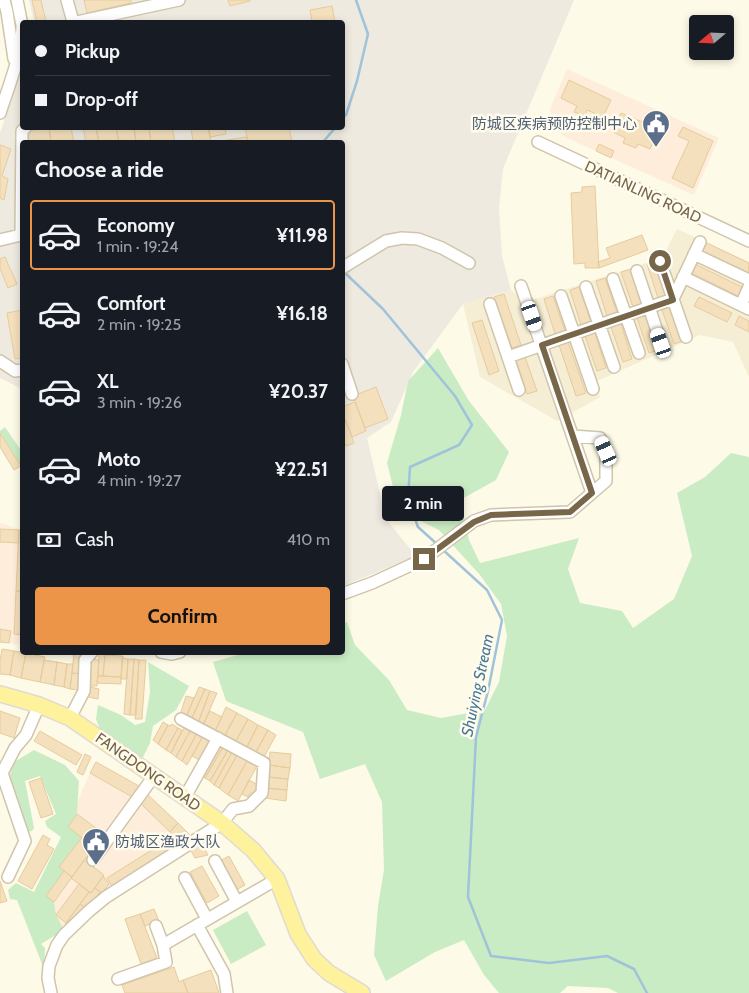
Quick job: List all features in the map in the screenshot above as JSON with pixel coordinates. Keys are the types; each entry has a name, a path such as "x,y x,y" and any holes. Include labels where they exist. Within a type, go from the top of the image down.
{"main road":[{"name":"FANGDONG ROAD","path":"0,694 39,705 70,718 222,823 253,850 277,879 298,934 314,959 329,973 362,993"}],"street":[{"path":"4,0 15,66"},
{"path":"17,0 21,20"},
{"path":"67,0 72,20"},
{"path":"85,20 160,2 179,0"},
{"path":"0,113 20,47"},
{"name":"DATIANLING ROAD","path":"538,142 749,241"},
{"path":"0,240 20,235"},
{"path":"345,266 386,242 402,238 418,238 442,248 469,263"},
{"path":"508,357 673,300 700,242"},
{"path":"694,254 749,280"},
{"path":"660,261 686,337"},
{"path":"636,271 661,343"},
{"path":"683,278 745,307 749,287"},
{"path":"613,279 639,353"},
{"path":"521,286 592,493"},
{"path":"586,287 614,367"},
{"path":"561,296 592,389"},
{"path":"490,304 519,390"},
{"path":"0,361 15,371 20,370"},
{"path":"345,373 352,394"},
{"path":"345,593 372,583 424,559 474,522 491,515 570,512 606,481 606,451 600,438 573,436"},
{"path":"70,718 84,691 85,660 89,655"},
{"path":"8,877 25,841 2,772 15,748 26,735 39,705"},
{"path":"51,993 48,978 49,966 56,945 64,934 106,897 222,823 233,809 249,806 262,793 264,764 181,718"},
{"path":"185,797 218,738"},
{"path":"93,860 154,776"},
{"path":"215,862 237,902"},
{"path":"185,878 207,919"},
{"path":"163,945 277,879"},
{"path":"118,979 166,962 163,945 156,926"},
{"path":"197,926 224,974 227,993"}],"shaded area":[{"path":"29,0 574,0 503,169 499,209 502,256 511,290 463,304 413,372 391,422 367,438 386,519 416,556 345,585 345,140 20,140 20,388 0,378 0,133 20,74 20,130 345,130 345,20 34,20"},
{"name":"防城区疾病预防控制中心","path":"567,69 719,138 694,195 567,138 558,132 552,125 550,109"},
{"path":"677,229 749,262 749,377 733,342 700,335 595,382 600,397 557,421 480,377 463,304 511,290 526,302 662,258"},
{"path":"0,523 20,529 20,645 0,642"},
{"name":"防城区渔政大队","path":"90,773 139,802 170,832 180,845 64,930 34,892 62,837"}],"green space":[{"path":"438,348 469,401 509,452 496,480 460,500 469,540 480,563 579,538 568,569 580,603 622,611 633,628 674,599 692,556 677,493 705,477 731,453 749,457 749,993 618,993 608,988 568,986 560,993 499,993 484,975 464,940 435,952 386,981 374,955 378,906 384,870 382,802 365,764 320,779 303,732 226,701 213,662 238,655 345,655 345,623 347,622 355,645 389,680 407,710 441,718 485,710 499,682 507,636 501,604 480,575 439,530 399,510 387,463 401,415 408,381"},
{"path":"5,427 20,449 20,464 0,433"},
{"path":"148,662 189,686 176,710 153,726 150,743 143,757 137,759 102,734 96,719 98,705 121,715 135,725 145,722 150,692"},
{"path":"34,750 65,765 79,781 77,814 68,827 82,837 59,867 64,871 46,896 54,902 56,915 64,930 41,944 45,948 44,969 17,900 10,899 8,890 16,883 34,892 61,837 47,827 45,821 56,814 40,776 25,781 34,828 32,831 27,832 9,778 14,762"},
{"path":"247,911 266,945 231,964 213,930"}],"building":[{"path":"32,0 41,0 46,20 37,20"},
{"path":"84,0 131,0 131,3 87,13"},
{"path":"228,0 250,0 250,1 230,6"},
{"path":"332,6 335,20 312,20 310,10"},
{"path":"569,80 611,100 603,117 587,110 585,116 574,112 577,106 561,98"},
{"path":"621,113 659,129 650,149 638,144 636,148 623,143 625,138 613,132"},
{"path":"683,127 713,141 693,188 672,178 689,141 678,136"},
{"path":"49,130 51,140 28,140 26,131"},
{"path":"49,130 71,130 74,140 51,140"},
{"path":"83,130 96,130 99,140 86,140"},
{"path":"96,130 116,130 119,140 99,140"},
{"path":"116,130 134,130 136,140 119,140"},
{"path":"134,130 149,130 151,140 136,140"},
{"path":"149,130 172,130 175,140 151,140"},
{"path":"191,130 208,130 211,140 193,140"},
{"path":"209,130 225,130 226,134 210,137"},
{"path":"245,130 289,130 292,140 248,140"},
{"path":"247,137 248,140 227,140"},
{"path":"599,144 614,151 611,158 596,151"},
{"path":"0,145 11,149 2,176 8,179 4,200 0,198"},
{"path":"595,186 599,268 585,268 585,263 574,264 571,193 582,192 582,187"},
{"path":"642,235 648,250 599,268 598,262 610,258 606,248"},
{"path":"705,242 749,263 748,274 701,251"},
{"path":"5,257 17,284 8,288 0,268 0,259"},
{"path":"656,260 668,295 658,298 647,264"},
{"path":"695,264 742,287 738,296 691,273"},
{"path":"631,269 643,304 633,307 621,272"},
{"path":"605,278 617,313 607,316 596,281"},
{"path":"579,287 591,322 581,325 570,290"},
{"path":"504,294 521,345 512,348 494,297"},
{"path":"553,296 565,331 555,334 544,299"},
{"path":"699,297 732,313 727,322 694,306"},
{"path":"672,306 683,341 674,344 662,310"},
{"path":"20,310 20,358 15,359 7,313"},
{"path":"646,315 658,350 649,353 637,318"},
{"path":"739,316 749,321 749,332 735,325"},
{"path":"482,320 499,371 489,375 472,323"},
{"path":"621,324 632,359 623,362 611,327"},
{"path":"595,333 606,368 597,371 585,336"},
{"path":"568,342 586,393 576,396 559,345"},
{"path":"525,357 537,391 527,394 516,360"},
{"path":"376,387 388,419 365,428 353,396"},
{"path":"355,402 366,431 352,437 345,420 345,406"},
{"path":"345,421 354,443 346,446 345,444"},
{"path":"0,433 20,467 14,470 0,447"},
{"path":"0,529 19,530 19,543 0,542"},
{"path":"19,530 20,530 20,591 16,591"},
{"path":"16,591 20,591 20,635 14,634"},
{"path":"0,629 11,631 9,643 0,642"},
{"path":"2,649 14,651 10,675 0,674"},
{"path":"14,651 20,652 20,655 26,655 21,678 10,675"},
{"path":"26,655 45,657 40,682 21,678"},
{"path":"74,655 82,655 80,674 72,673"},
{"path":"99,655 105,655 103,676 98,676"},
{"path":"105,655 123,656 121,677 103,676"},
{"path":"122,658 128,659 127,679 121,679"},
{"path":"90,659 99,660 97,686 88,686"},
{"path":"128,659 134,659 130,715 124,714"},
{"path":"134,659 139,660 136,715 130,715"},
{"path":"44,660 57,662 54,685 40,682"},
{"path":"139,660 146,660 142,719 135,719"},
{"path":"57,662 67,664 64,687 54,685"},
{"path":"67,664 73,664 70,689 64,687"},
{"path":"72,673 80,674 78,690 70,689"},
{"path":"98,676 121,677 121,684 97,683"},
{"path":"90,687 99,689 98,699 88,697"},
{"path":"199,687 205,689 191,720 186,717"},
{"path":"205,689 210,691 198,723 191,720"},
{"path":"210,691 217,693 203,725 198,723"},
{"path":"186,696 194,698 186,717 180,715"},
{"path":"226,707 237,713 225,735 215,731"},
{"path":"0,711 20,718 14,738 0,733"},
{"path":"210,711 222,717 215,731 203,725"},
{"path":"237,713 248,719 236,741 225,735"},
{"path":"248,719 258,725 247,747 236,741"},
{"path":"163,722 168,725 158,744 153,740"},
{"path":"172,724 178,728 166,750 158,744 168,725"},
{"path":"258,725 268,730 256,752 247,747"},
{"path":"185,726 191,729 176,757 171,753"},
{"path":"178,728 182,730 171,753 166,750"},
{"path":"191,729 197,733 182,761 176,757"},
{"path":"268,730 276,735 264,757 256,752"},
{"path":"40,731 82,755 76,765 34,741"},
{"path":"197,733 203,736 187,765 182,761"},
{"path":"203,736 212,741 201,761 192,756"},
{"path":"217,744 223,747 205,778 200,775"},
{"path":"223,747 228,750 210,781 205,778"},
{"path":"228,750 232,752 214,785 210,781"},
{"path":"232,752 237,755 219,788 214,785"},
{"path":"270,752 291,754 290,768 269,765"},
{"path":"85,754 91,757 83,775 77,772"},
{"path":"237,755 247,761 228,795 219,788"},
{"path":"247,761 257,766 238,801 228,795"},
{"path":"96,762 139,786 132,797 90,773"},
{"path":"269,765 290,768 288,779 267,777"},
{"path":"267,777 288,779 287,790 266,788"},
{"path":"41,778 53,814 41,818 29,782"},
{"path":"249,780 260,786 255,795 250,793 248,797 242,794"},
{"path":"266,788 287,790 286,801 265,798"},
{"path":"147,794 178,823 170,832 139,802"},
{"path":"77,814 104,834 94,847 68,827"},
{"path":"178,823 191,836 183,844 170,832"},
{"path":"43,835 50,839 47,845 54,849 32,889 18,881"},
{"path":"174,836 180,845 112,887 107,878"},
{"path":"82,837 94,847 72,877 59,867"},
{"path":"201,843 208,855 195,858 190,849"},
{"path":"229,856 245,885 236,890 220,861"},
{"path":"84,860 104,875 91,893 71,878"},
{"path":"202,866 219,896 207,903 190,872"},
{"path":"64,871 72,877 54,902 46,896"},
{"path":"103,876 109,884 102,893 95,888"},
{"path":"0,881 7,901 0,903"},
{"path":"79,884 89,892 66,923 56,915"},
{"path":"95,888 100,892 87,909 80,904 89,892 91,893"},
{"path":"80,904 86,908 68,924 66,923"},
{"path":"154,909 159,921 145,926 140,914"},
{"path":"140,914 157,958 141,964 125,919"},
{"path":"174,967 179,982 183,980 188,993 125,993 122,985"},
{"path":"211,970 219,993 188,993 183,980"}],"waterway":[{"name":"Shuiying Stream","path":"345,116 357,81 368,34 356,0"},
{"name":"Shuiying Stream","path":"325,140 333,130"},
{"name":"Shuiying Stream","path":"345,273 383,309 455,396 472,425 459,445 410,467 408,499 418,527 438,545"},
{"name":"Shuiying Stream","path":"442,549 487,590 502,620 488,691 476,737 468,897 491,956 549,963 607,956 634,969 647,993"}],"place":[{"name":"防城区疾病预防控制中心","path":"656,148"},
{"name":"防城区渔政大队","path":"96,866"}],"route":[{"path":"424,559 474,522 491,515 570,512 592,493 542,345 673,300 660,261"}]}
